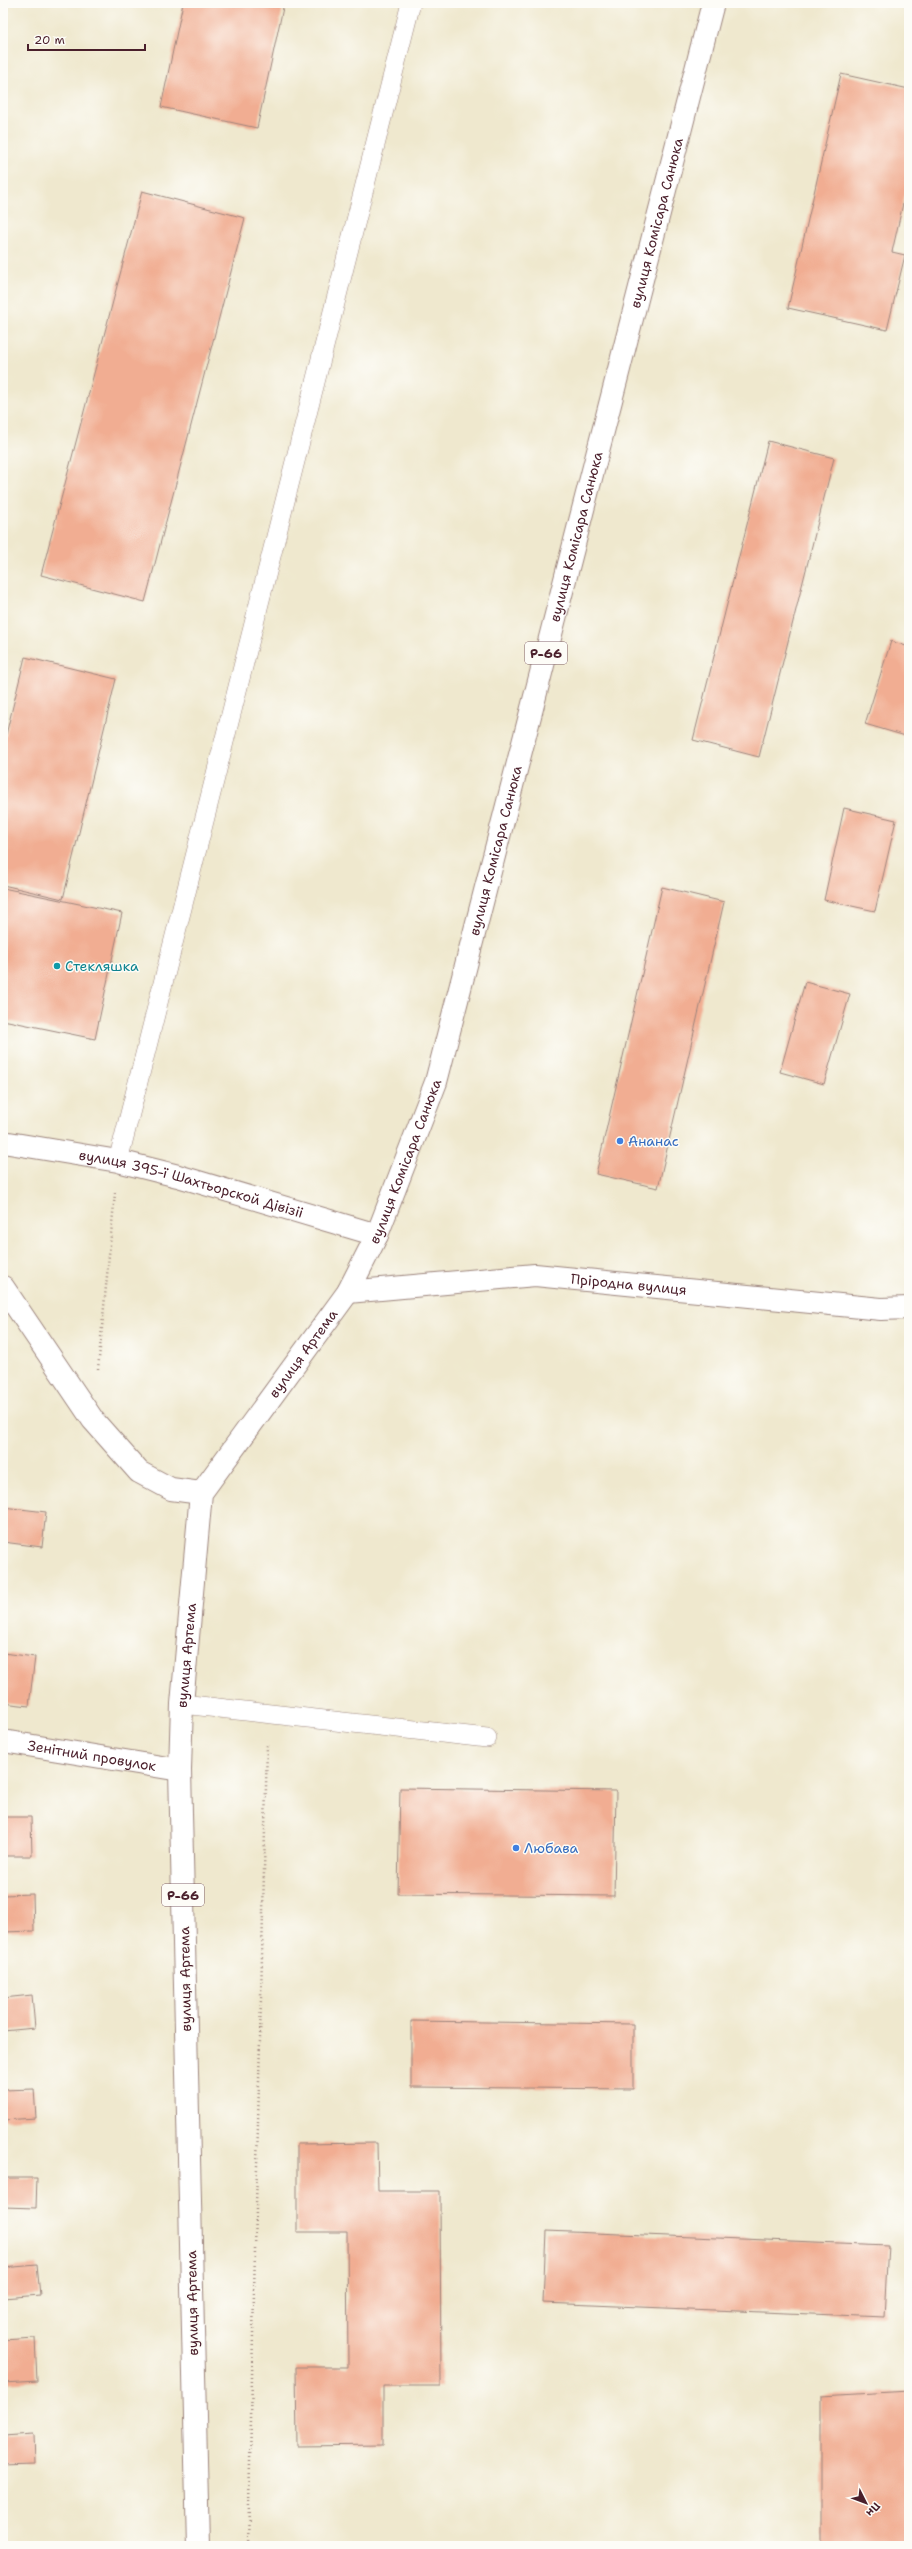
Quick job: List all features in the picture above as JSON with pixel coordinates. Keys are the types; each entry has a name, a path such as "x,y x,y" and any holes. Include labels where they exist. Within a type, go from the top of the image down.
{"main road":[{"name":"вулиця Комісара Санюка","path":"348,1292 377,1235 436,1082 713,3"},
{"name":"вулиця 395-ї Шахтьорской Дівізіі","path":"3,1142 118,1161 192,1180 377,1235"},
{"name":"Пріродна вулиця","path":"348,1292 534,1275 882,1309 909,1308"},
{"path":"3,1288 93,1420 139,1472 170,1489 201,1494"},
{"name":"вулиця Артема","path":"198,2546 180,1770 182,1704 201,1494 348,1292"},
{"name":"Зенітний провулок","path":"3,1741 113,1761 180,1770"}],"lane":[{"path":"118,1161 411,3"},
{"path":"882,1309 909,1320"},
{"path":"182,1704 488,1738"}],"path":[{"path":"93,1420 118,1161"},
{"path":"248,2546 268,1714"}],"building":[{"path":"183,3 284,3 257,128 161,107"},
{"path":"841,74 909,89 909,177 892,252 905,255 887,330 788,308"},
{"path":"142,191 245,218 145,602 41,575"},
{"path":"768,441 834,458 759,757 693,740"},
{"path":"891,641 909,647 909,737 865,724"},
{"path":"25,657 116,679 63,899 3,885 3,747"},
{"path":"844,808 896,820 875,911 824,900"},
{"path":"662,887 724,902 658,1188 596,1174"},
{"name":"Стекляшка","path":"3,888 122,913 95,1039 3,1020"},
{"path":"805,982 850,994 824,1084 780,1072"},
{"path":"3,1507 46,1512 42,1547 3,1542"},
{"path":"3,1653 35,1657 29,1706 3,1703"},
{"path":"400,1788 616,1791 614,1896 398,1894"},
{"path":"3,1817 31,1817 32,1856 3,1856"},
{"path":"33,1894 34,1931 3,1932 3,1895"},
{"path":"32,1995 35,2028 3,2031 3,1998"},
{"path":"411,2021 633,2024 633,2089 411,2087"},
{"path":"34,2089 36,2118 3,2120 3,2090"},
{"path":"377,2143 378,2191 440,2191 441,2386 383,2386 383,2445 297,2446 296,2367 348,2367 347,2232 297,2232 297,2144"},
{"path":"3,2178 37,2178 36,2208 3,2207"},
{"path":"546,2231 888,2245 884,2317 543,2303"},
{"path":"37,2265 40,2295 3,2298 3,2268"},
{"path":"35,2338 37,2381 3,2383 3,2340"},
{"path":"909,2391 909,2546 821,2546 821,2396"},
{"path":"34,2434 35,2464 3,2465 3,2436"}],"place":[{"name":"Стекляшка","path":"57,966"},
{"name":"Ананас","path":"620,1141"},
{"name":"Любава","path":"516,1848"}]}
